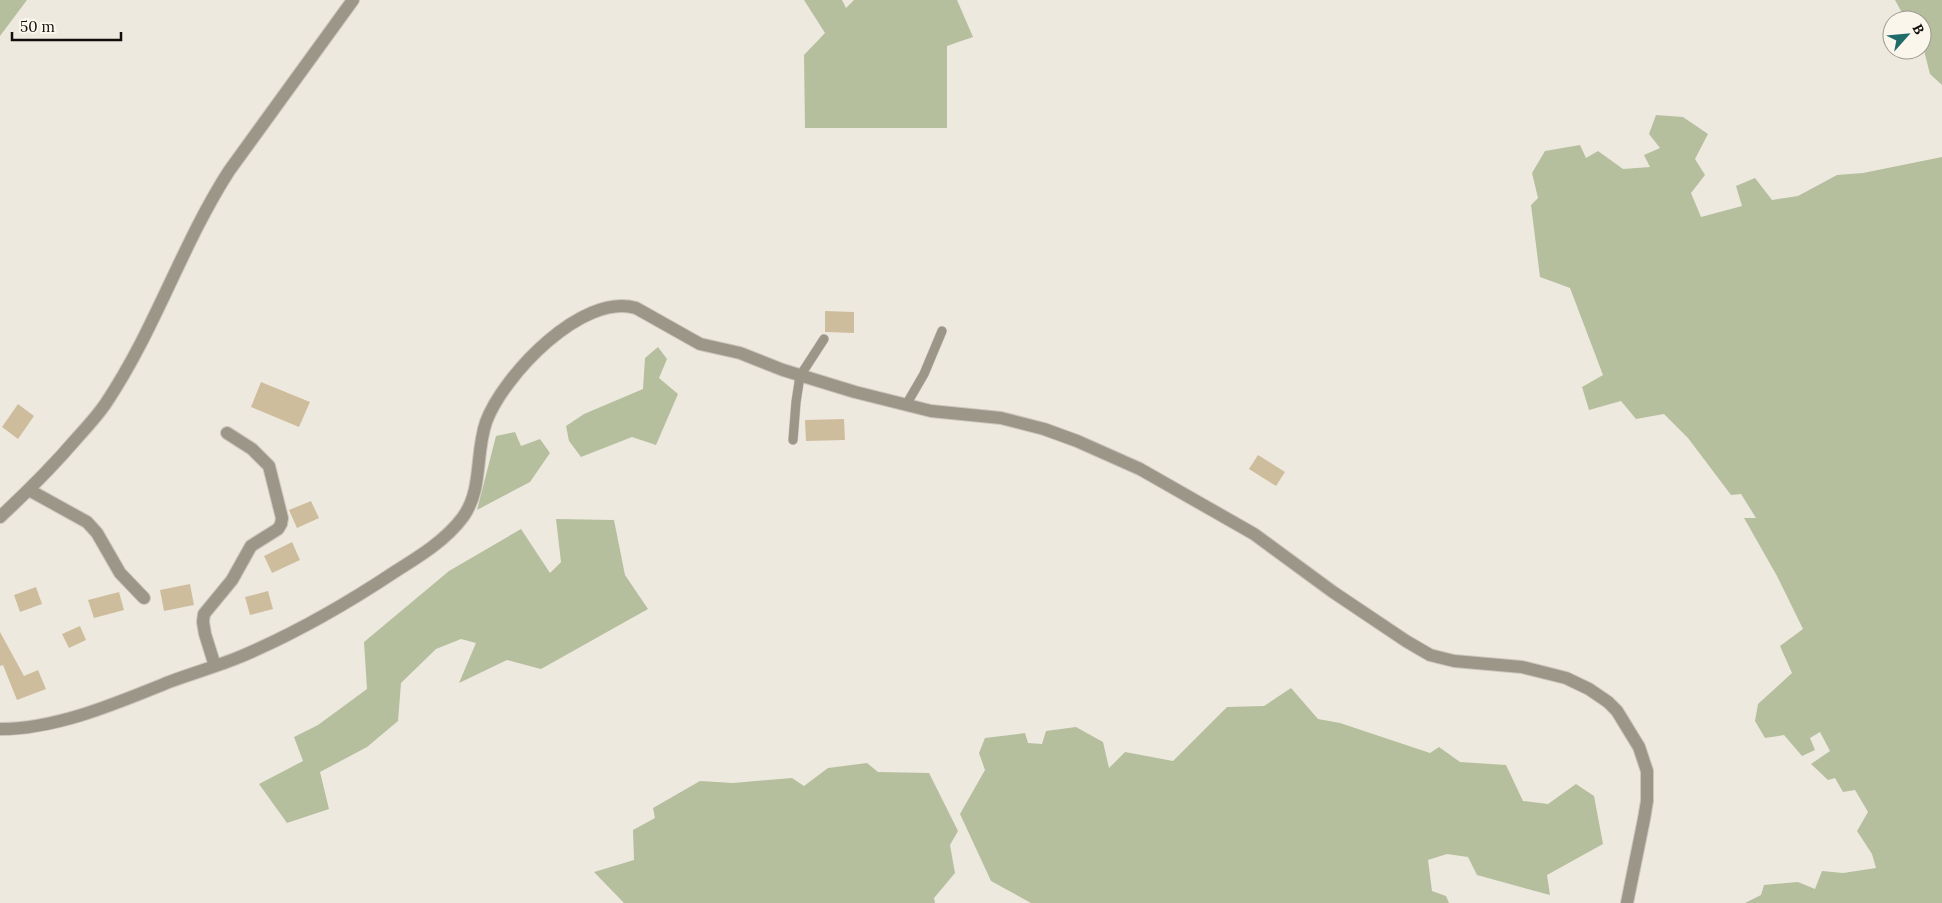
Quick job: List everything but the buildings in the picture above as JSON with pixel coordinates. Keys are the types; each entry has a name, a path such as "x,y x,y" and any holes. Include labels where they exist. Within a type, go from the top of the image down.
{"street":[{"path":"0,517 65,452 106,403 148,330 215,192 228,171 353,0"},
{"path":"0,729 29,727 70,718 262,648 330,611 409,563 450,531 462,518 474,497 484,431 496,404 533,354 556,334 578,320 607,307 626,305 636,308 700,344 740,353 800,376 931,411 1001,418 1044,429 1077,441 1140,469 1254,534 1333,592 1430,655 1454,661 1507,665 1536,670 1579,684 1599,695 1617,711 1631,733 1644,760 1647,771 1647,801 1627,903"},
{"path":"214,666 205,634 204,614 232,580 251,546 278,529 282,518 269,466 252,450 227,433"},
{"path":"29,490 87,522 97,533 120,573 144,598"}],"lane":[{"path":"906,405 924,374 942,331"},
{"path":"793,440 800,376 824,339"}],"green space":[{"path":"0,0 27,0 0,36"},
{"path":"804,0 842,0 846,8 854,0 957,0 973,37 947,46 947,128 805,128 804,55 825,33"},
{"path":"1895,0 1942,0 1942,85 1930,74 1926,60 1932,60 1932,10 1900,10"},
{"path":"1656,115 1683,117 1708,134 1695,159 1705,175 1691,193 1701,217 1742,206 1736,186 1755,178 1772,200 1798,196 1837,175 1863,173 1942,157 1942,903 1745,903 1761,895 1764,885 1798,882 1815,889 1822,871 1843,873 1876,868 1872,854 1857,831 1868,812 1855,790 1843,792 1835,778 1828,780 1811,764 1830,751 1820,732 1810,738 1815,750 1802,756 1784,735 1765,738 1755,721 1758,704 1792,673 1780,646 1803,629 1777,576 1744,518 1756,518 1741,494 1731,495 1688,438 1664,414 1636,419 1621,401 1589,410 1582,387 1603,375 1570,288 1540,277 1531,205 1538,198 1532,173 1545,151 1580,145 1586,158 1598,151 1623,169 1650,167 1644,155 1660,148 1649,134"},
{"path":"658,347 667,359 659,378 678,394 656,445 632,437 581,457 569,441 566,426 584,414 643,389 645,358"},
{"path":"515,432 521,446 540,439 550,453 530,482 477,510 496,436"},
{"path":"556,519 614,520 625,575 648,609 541,669 507,660 459,683 476,643 461,639 436,649 401,683 398,721 367,747 320,772 329,809 287,823 259,784 303,761 294,737 318,725 367,689 364,642 449,571 521,529 550,573 561,562"},
{"path":"1291,688 1318,719 1340,723 1430,753 1439,747 1460,762 1506,765 1523,801 1548,804 1576,784 1594,796 1603,844 1547,875 1550,895 1477,875 1468,857 1447,854 1428,860 1432,891 1446,896 1449,903 1031,903 991,881 960,814 985,770 979,753 985,738 1025,733 1028,743 1042,744 1046,731 1076,727 1103,742 1109,768 1125,752 1173,761 1227,707 1264,706"},
{"path":"867,763 878,772 929,773 958,831 950,845 955,873 934,898 935,903 624,903 594,872 634,860 633,830 655,818 653,808 700,781 733,783 792,778 804,786 828,768"}]}
